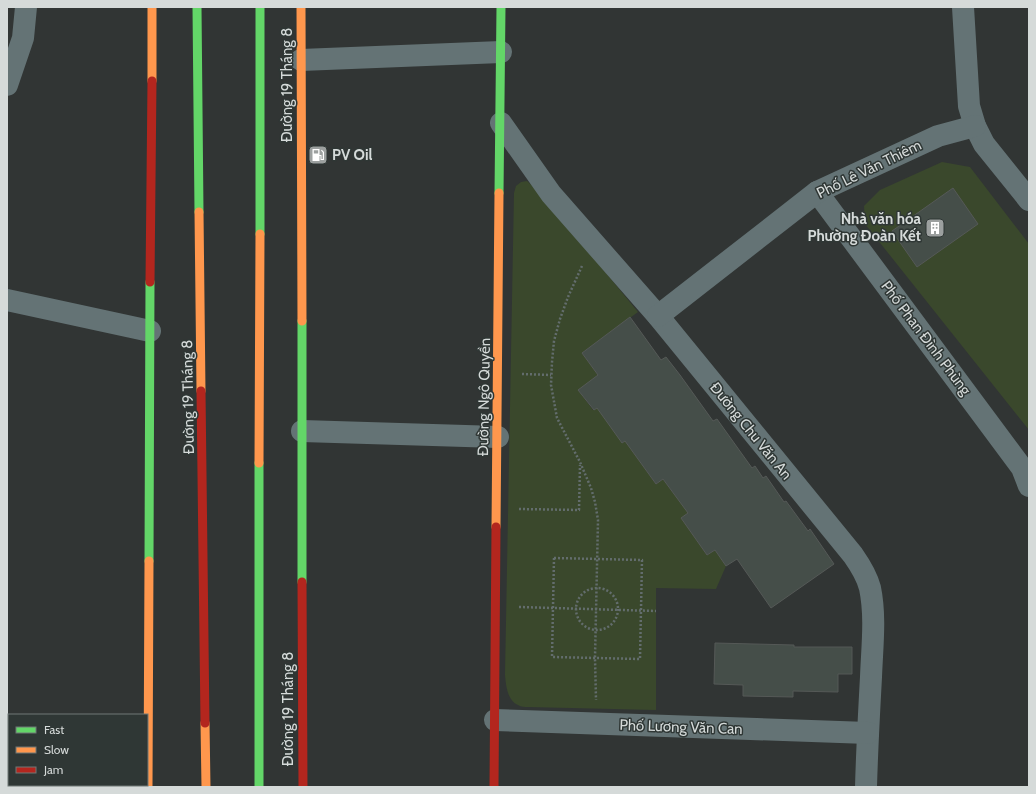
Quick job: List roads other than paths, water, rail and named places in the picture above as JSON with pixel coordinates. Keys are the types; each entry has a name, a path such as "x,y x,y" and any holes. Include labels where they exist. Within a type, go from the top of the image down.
{"main road":[{"path":"148,787 152,7"},
{"name":"Đường 19 Tháng 8","path":"197,7 206,787"},
{"name":"Đường 19 Tháng 8","path":"258,787 260,7"},
{"name":"Đường 19 Tháng 8","path":"301,7 303,787"},
{"name":"Đường Ngô Quyền","path":"494,787 502,52 501,7"}],"street":[{"path":"7,85 23,38 26,7"},
{"path":"963,7 969,106 975,126 984,144 1029,200"},
{"path":"301,60 502,52"},
{"name":"Đường Chu Văn An","path":"501,123 551,194 658,316 853,555 863,571 870,587 873,635 866,787"},
{"name":"Phố Lê Văn Thiêm","path":"658,316 817,192 938,136 975,126"},
{"name":"Phố Phan Đình Phùng","path":"817,192 1022,468 1029,486"},
{"path":"7,300 150,331"},
{"path":"302,431 498,437"},
{"name":"Phố Lương Văn Can","path":"495,720 868,733"}],"place":[{"name":"PV Oil","path":"318,155"},
{"name":"Nhà văn hóa Phường Đoàn Kết","path":"935,228"}]}
